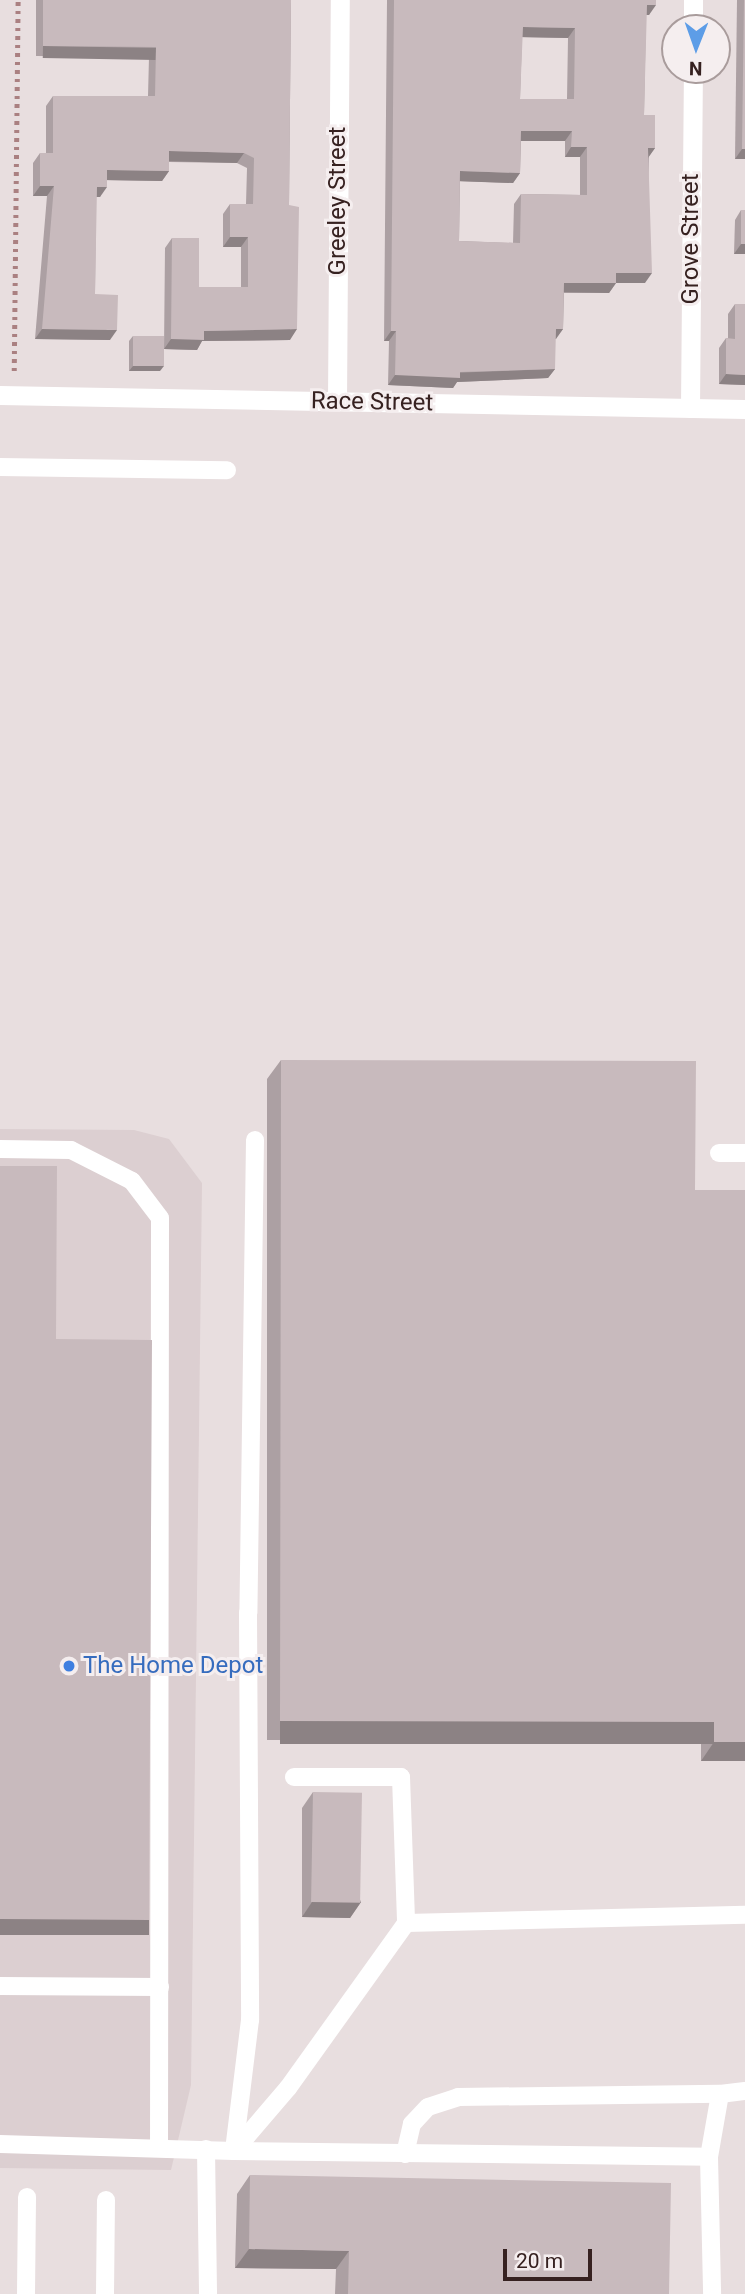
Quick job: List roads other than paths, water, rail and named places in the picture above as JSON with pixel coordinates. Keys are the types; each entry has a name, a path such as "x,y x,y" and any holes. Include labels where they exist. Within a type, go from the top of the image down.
{"street":[{"name":"Greeley Street","path":"337,401 340,0"},
{"name":"Grove Street","path":"690,408 693,84"},
{"name":"Race Street","path":"0,395 745,409"}],"lane":[{"path":"0,467 227,470"},
{"path":"234,2151 250,2020 248,1613 255,1140"},
{"path":"0,1149 71,1150 132,1181 160,1218 159,2146"},
{"path":"719,1153 745,1153"},
{"path":"234,2151 289,2088 406,1923 401,1777 294,1777"},
{"path":"406,1923 745,1915"},
{"path":"0,1986 160,1987"},
{"path":"405,2154 412,2124 428,2107 458,2097 720,2094 745,2091"},
{"path":"712,2294 709,2157 720,2094"},
{"path":"0,2144 159,2146 234,2151 709,2157"},
{"path":"206,2149 208,2294"},
{"path":"26,2294 27,2197"},
{"path":"105,2294 106,2200"}],"place":[{"name":"The Home Depot","path":"69,1666"}]}
